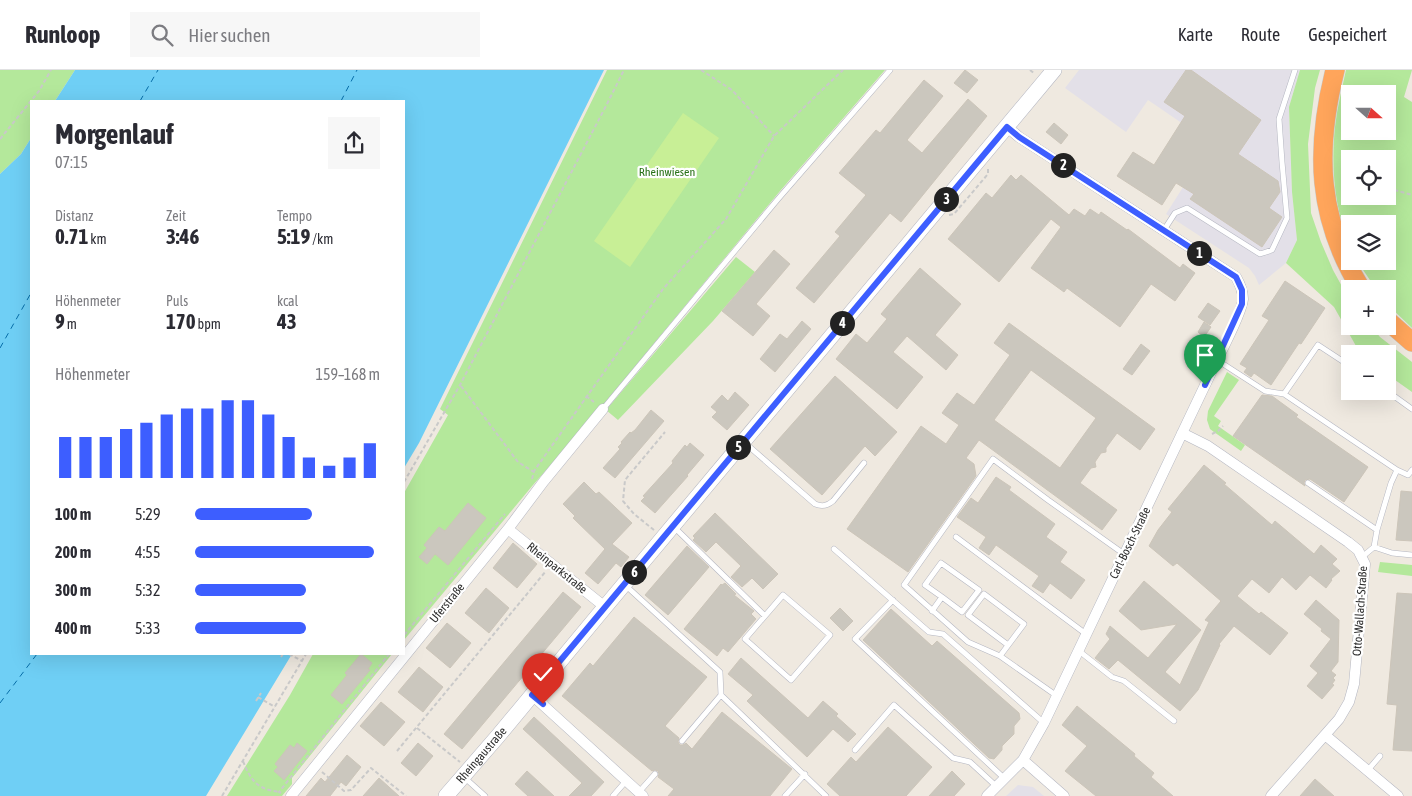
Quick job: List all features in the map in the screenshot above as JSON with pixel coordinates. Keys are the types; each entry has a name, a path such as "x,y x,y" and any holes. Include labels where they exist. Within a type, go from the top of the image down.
{"highway":[{"path":"1335,70 1324,133 1324,190 1335,238 1356,280"},
{"path":"1396,329 1412,342"}],"street":[{"name":"Rheingaustraße","path":"446,796 462,769 532,695 1054,70"},
{"path":"1007,127 1019,137 1164,230"},
{"name":"Carl-Bosch-Straße","path":"987,796 1023,760 1044,723 1218,360 1240,310 1243,300 1241,286 1236,277 1164,230"},
{"name":"Uferstraße","path":"291,796 603,409"},
{"name":"Otto-Wallach-Straße","path":"1182,433 1208,446 1348,542 1358,550 1365,564 1353,690 1346,708 1325,735 1271,796"},
{"name":"Rheinparkstraße","path":"508,529 605,607"},
{"path":"532,695 641,794"},
{"path":"1325,735 1398,796"},
{"path":"1023,760 1064,796"}],"lane":[{"path":"603,409 772,206 890,70"},
{"path":"1164,230 1175,212 1187,208 1260,254 1272,250 1288,218 1279,119 1295,70"},
{"path":"1284,394 1318,345 1341,360"},
{"path":"1218,360 1265,391 1284,394 1397,470 1411,474"},
{"path":"1396,397 1412,408"},
{"path":"743,442 815,504 821,506 828,506 833,501 864,463"},
{"path":"1057,696 1000,656 968,642 904,585 993,459 1124,554"},
{"path":"1362,557 1374,547 1391,483 1397,470"},
{"path":"1308,483 1377,530"},
{"path":"672,526 764,616"},
{"path":"956,537 1087,634"},
{"path":"1374,547 1392,553 1412,555"},
{"path":"834,549 929,632 943,634 1044,723"},
{"path":"941,563 979,590 962,612 942,597 925,585 941,563"},
{"path":"624,584 720,672 721,695 682,741"},
{"path":"1000,656 1024,624 984,594 968,616 1008,645"},
{"path":"783,595 830,635 791,680 744,639 764,616 783,595"},
{"path":"932,611 942,597"},
{"path":"893,600 855,639 1006,779"},
{"path":"1079,650 1112,677 1124,681 1174,721"},
{"path":"721,695 826,796"},
{"path":"855,750 894,705 953,758 970,762 997,787"},
{"path":"1367,771 1380,756"},
{"path":"462,769 485,796"},
{"path":"641,794 655,774"},
{"path":"785,796 805,774"},
{"path":"612,796 626,781"}],"path":[{"path":"32,100 40,91 51,70"},
{"path":"405,480 460,386 624,70"},
{"path":"701,70 732,90 774,136"},
{"path":"531,480 534,472 663,290 726,219 774,136 843,70"},
{"path":"0,139 30,103"},
{"path":"954,214 988,174"},
{"path":"1396,190 1412,195"},
{"path":"460,386 518,462 534,472"},
{"path":"1212,434 1223,426"},
{"path":"656,531 634,514 623,501 624,487 625,480 665,432"},
{"path":"405,635 505,514"},
{"path":"397,751 553,564"},
{"path":"291,655 302,661"},
{"path":"222,796 305,655"},
{"path":"279,792 388,655"},
{"path":"256,701 261,693"},
{"path":"258,697 275,707"},
{"path":"417,728 462,769"},
{"path":"243,761 247,772 264,790 279,792 285,796"},
{"path":"325,774 344,791 351,790 371,768 406,796"}],"shaded area":[{"path":"1079,70 1300,70 1289,107 1292,192 1297,240 1286,263 1259,285 1249,268 1166,214 1211,143 1148,100 1126,132 1065,88"},
{"path":"1018,785 1033,787 1044,796 1006,796"}],"green space":[{"path":"0,70 75,70 56,100 30,100 30,140 21,154 0,174"},
{"name":"Rheinwiesen","path":"607,70 885,70 780,191 603,405 533,485 405,639 405,491 448,415 440,409"},
{"path":"1300,70 1320,70 1315,88 1308,144 1311,213 1321,242 1341,285 1341,319 1334,307 1286,263 1297,240 1292,192 1289,107"},
{"path":"1346,70 1412,70 1404,97 1412,102 1412,328 1396,313 1396,280 1370,280 1363,270 1396,270 1396,215 1341,215 1341,220 1335,187 1333,157 1335,127 1341,94 1341,140 1396,140 1396,85 1343,85"},
{"path":"683,113 719,138 630,267 594,241"},
{"path":"736,257 755,272 713,321 618,420 606,410"},
{"path":"1350,335 1378,335 1390,345 1355,345"},
{"path":"1396,350 1412,362 1412,392 1396,381"},
{"path":"1227,372 1239,380 1214,416 1221,421 1218,426 1245,445 1241,451 1210,429 1207,420 1208,411"},
{"path":"1380,562 1412,565 1412,576 1378,572"},
{"path":"312,655 391,655 292,778 292,784 282,796 227,796 290,695"}],"water":[{"path":"75,70 604,70 419,443 405,466 405,100 56,100"},
{"path":"30,140 30,655 291,655 206,796 0,796 0,174 21,154"}],"building":[{"path":"965,70 978,80 967,93 954,83"},
{"path":"1186,70 1191,70 1261,120 1238,154 1278,181 1280,192 1269,208 1282,217 1262,247 1190,199 1194,194 1176,183 1162,205 1117,176 1133,152 1154,165 1185,116 1164,102"},
{"path":"924,80 943,96 907,140 922,153 968,99 987,116 901,222 890,213 814,303 796,288 840,236 835,232 866,195 839,173 876,130 880,133"},
{"path":"1054,123 1068,135 1061,144 1046,132"},
{"path":"1011,175 1016,180 1021,175 1069,215 1074,209 1085,216 1090,209 1099,215 1101,212 1128,229 1180,268 1183,264 1195,273 1175,301 1151,284 1120,327 1067,288 1064,292 1031,268 1061,227 1051,219 999,282 948,239 986,193 992,198"},
{"path":"774,250 790,264 756,304 770,316 753,336 722,311"},
{"path":"920,268 961,304 935,335 958,355 946,370 907,336 893,352 923,377 897,409 836,359 856,334 867,343 887,319 881,314"},
{"path":"1285,281 1325,308 1271,385 1254,373 1251,377 1244,372 1247,368 1240,364 1269,320 1262,316"},
{"path":"1208,303 1220,311 1210,325 1198,317"},
{"path":"802,321 811,329 775,372 760,359 780,334 787,339"},
{"path":"1204,322 1211,327 1204,337 1198,332"},
{"path":"1009,323 1155,429 1140,450 1117,433 1106,448 1106,452 1101,453 1095,462 1096,467 1091,468 1080,483 1117,510 1102,530 979,440 966,458 974,464 976,476 908,572 847,529 921,426 946,444 959,425 942,413 957,393 974,405 1010,355 994,343","holes":["1031,370 1096,418 1060,468 994,420"]},
{"path":"1141,344 1150,351 1132,375 1123,369"},
{"path":"835,376 897,432 875,456 865,446 822,495 770,449"},
{"path":"735,392 749,405 727,430 712,417 717,412 711,407 722,395 728,401"},
{"path":"1262,395 1272,396 1298,415 1296,417 1368,467 1344,502 1310,479 1305,480 1305,486 1233,436"},
{"path":"651,410 664,421 615,478 603,468 620,449 618,447 621,442 630,432 635,430"},
{"path":"690,443 704,455 655,513 641,501 645,497 643,496 673,463 672,461 685,445 687,447"},
{"path":"1204,465 1272,525 1275,521 1314,554 1321,545 1337,559 1332,564 1340,571 1331,579 1326,588 1310,575 1296,590 1282,577 1269,593 1252,579 1237,596 1259,614 1261,612 1288,633 1270,655 1234,626 1219,644 1198,690 1180,711 1118,660 1109,669 1095,658 1110,639 1106,634 1110,626 1148,658 1177,624 1141,630 1119,611 1144,581 1201,630 1165,672 1180,685 1209,622 1205,620 1221,601 1177,563 1173,566 1149,546 1158,530 1172,512 1168,509"},
{"path":"996,477 1011,487 1009,490 1055,524 1046,537 1067,552 1060,562 1085,580 1071,599 1050,583 1043,593 1032,586 1039,576 996,545 989,555 979,548 986,537 957,517 971,498 978,503"},
{"path":"584,482 596,494 599,492 632,523 612,544 629,557 621,567 616,563 598,584 585,573 605,549 573,518 575,516 563,504"},
{"path":"1401,491 1412,492 1412,541 1396,540"},
{"path":"468,503 486,518 448,565 435,554 427,564 419,557 427,548 424,545 439,527 445,531"},
{"path":"715,513 778,574 763,589 752,578 742,587 731,577 741,566 716,542 706,552 693,540 695,538 693,536"},
{"path":"513,543 537,564 517,588 493,568"},
{"path":"687,546 709,567 668,615 645,595"},
{"path":"725,583 736,594 734,595 754,611 751,614 756,619 728,652 723,648 717,656 684,629 721,584"},
{"path":"486,588 509,608 489,633 465,613"},
{"path":"563,592 581,607 462,749 444,734"},
{"path":"1397,593 1412,594 1412,751 1393,750 1397,705 1387,704"},
{"path":"1316,600 1339,620 1338,662 1331,671 1336,675 1333,678 1335,680 1332,684 1334,685 1322,699 1307,686 1318,673 1310,666 1331,639 1304,614"},
{"path":"840,608 853,621 843,631 830,618"},
{"path":"891,609 932,646 937,641 1019,713 1020,719 1014,726 1014,734 1002,746 1002,750 994,759 989,758 863,640"},
{"path":"634,617 707,677 665,726 679,738 678,742 680,745 686,743 692,749 722,712 792,769 770,796 668,796 674,789 658,777 658,771 652,771 562,696 590,663 593,666"},
{"path":"447,623 471,643 450,668 426,648"},
{"path":"360,655 372,663 368,669 370,670 342,704 331,695 347,675 345,673"},
{"path":"741,658 808,718 823,701 856,734 848,742 833,729 807,757 747,701 753,695 728,674"},
{"path":"419,667 443,687 423,712 398,692"},
{"path":"381,702 405,722 384,746 360,726"},
{"path":"1077,706 1135,754 1134,756 1154,773 1151,777 1173,796 1096,796 1065,771 1087,746 1062,725"},
{"path":"534,717 604,782 591,796 569,796 582,783 523,729"},
{"path":"888,727 932,767 906,796 840,796 827,784 851,757 856,762"},
{"path":"297,743 307,751 284,780 274,771 278,767 275,764 290,745 294,748"},
{"path":"418,743 433,756 416,776 401,763"},
{"path":"347,755 361,767 346,786 341,782 330,796 306,796 321,778 325,782"},
{"path":"527,771 554,796 528,796 515,784"},
{"path":"952,771 965,784 954,796 929,796"},
{"path":"379,778 399,796 363,796"},
{"path":"1315,779 1334,796 1300,796"}],"ferry route":[{"path":"141,100 158,70"},
{"path":"342,100 357,70"},
{"path":"0,348 30,295"},
{"path":"0,703 36,655"}],"route":[{"path":"543,704 532,695 539,686 1007,127 1019,137 1236,277 1242,290 1242,304 1205,385"}]}
